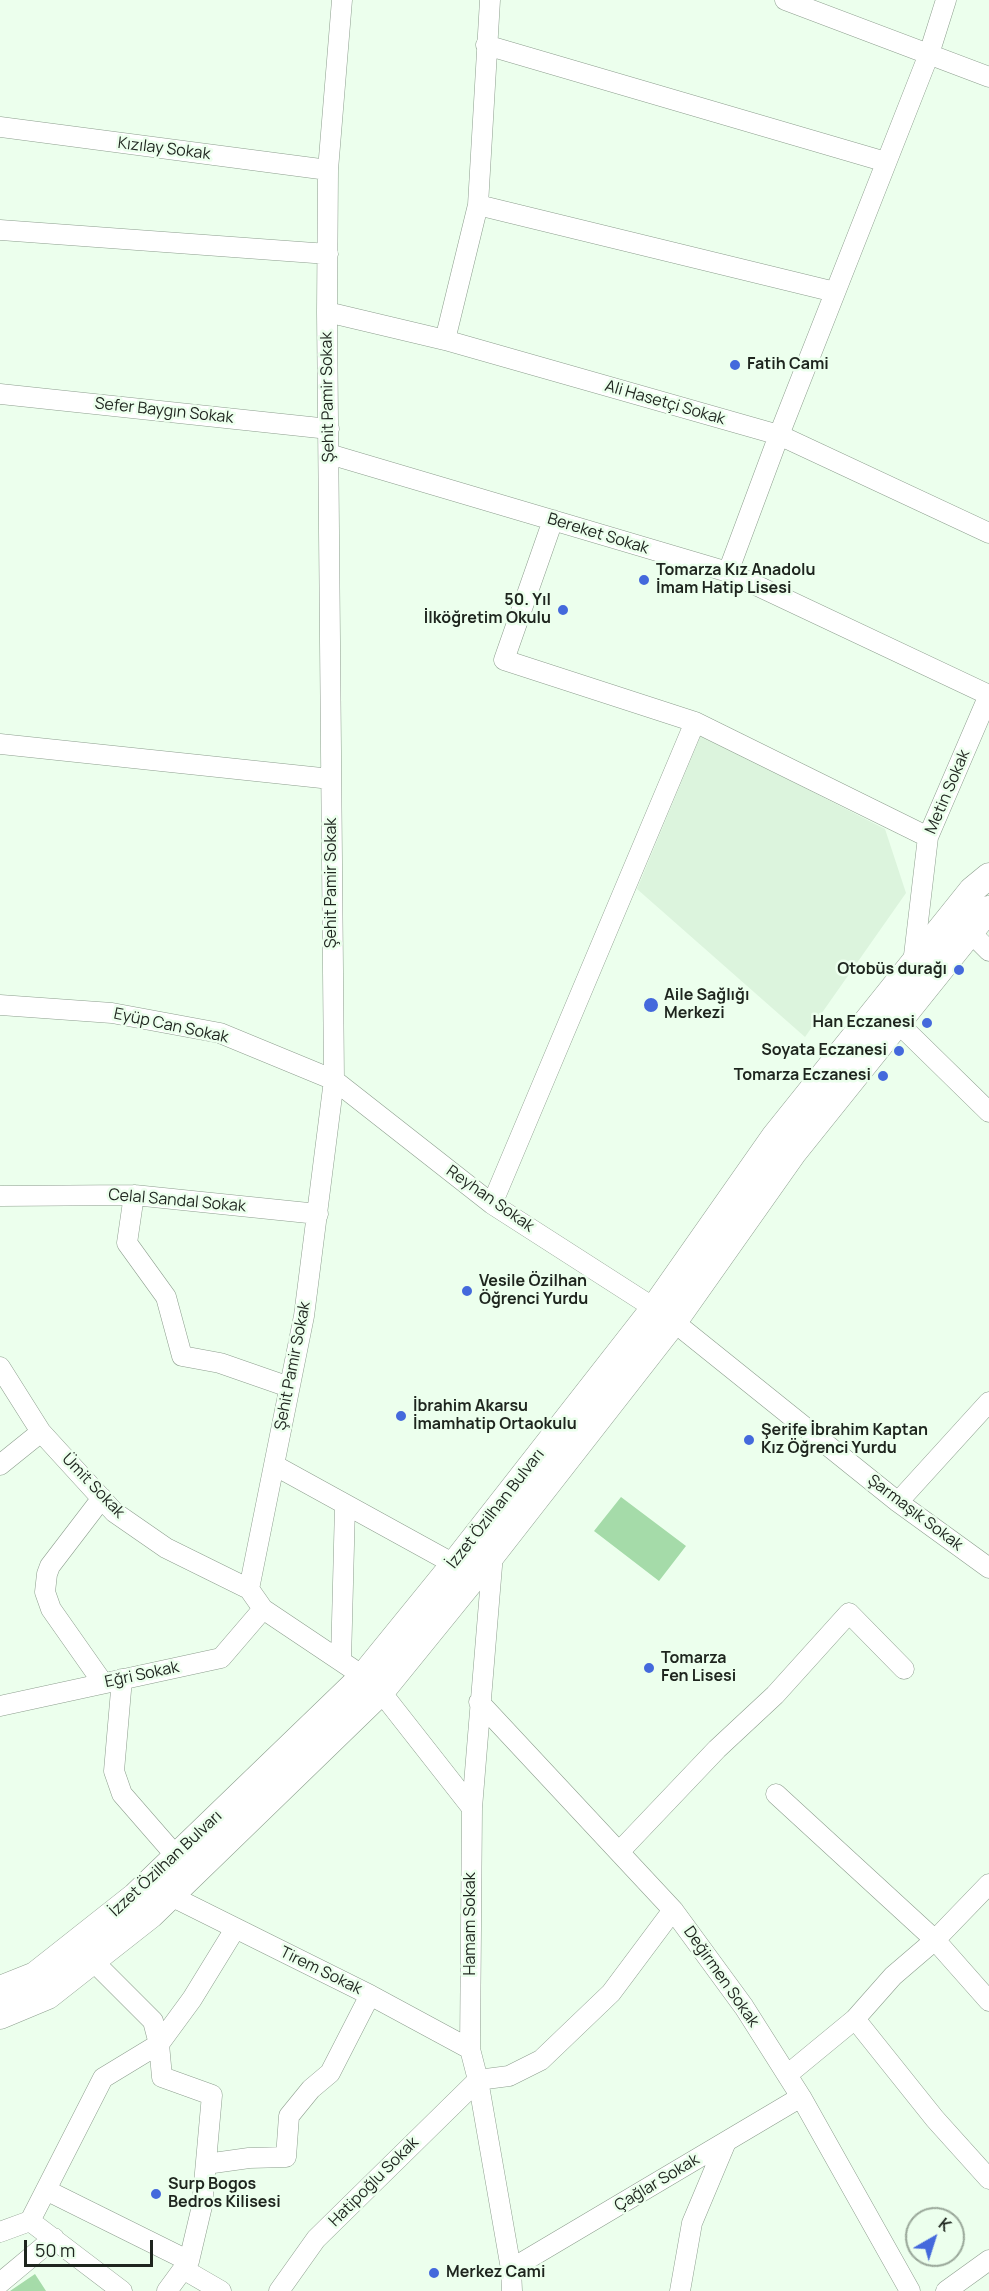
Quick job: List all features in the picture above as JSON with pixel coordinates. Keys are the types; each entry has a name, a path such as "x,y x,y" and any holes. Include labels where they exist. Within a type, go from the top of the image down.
{"main road":[{"name":"İzzet Özilhan Bulvarı","path":"0,2016 48,1996 152,1915 493,1554 664,1315 774,1137 972,890 989,876"},
{"name":"İzzet Özilhan Bulvarı","path":"0,1989 35,1975 135,1896 177,1856 372,1684 454,1564 664,1315 989,909"}],"street":[{"name":"Şehit Pamir Sokak","path":"249,1589 304,1316 334,1080 327,254 328,170 342,0"},
{"path":"445,340 478,205 490,0"},
{"path":"785,0 989,77"},
{"path":"728,572 928,54 946,0"},
{"path":"486,45 886,162"},
{"name":"Kızılay Sokak","path":"0,127 328,170"},
{"path":"478,205 835,292"},
{"path":"0,230 327,254"},
{"name":"Ali Hasetçi Sokak","path":"327,312 445,340 779,435 989,534"},
{"name":"Sefer Baygın Sokak","path":"0,394 329,429"},
{"name":"Bereket Sokak","path":"329,454 728,572 989,695"},
{"path":"552,520 504,660 695,722 928,837"},
{"name":"Metin Sokak","path":"913,964 928,837 989,695"},
{"path":"492,1204 695,722"},
{"path":"0,744 331,778"},
{"path":"970,932 989,951"},
{"name":"Eyüp Can Sokak","path":"0,1005 112,1013 220,1033 334,1080"},
{"path":"898,1023 989,1112"},
{"name":"Reyhan Sokak","path":"334,1080 492,1204 664,1315"},
{"path":"134,1195 127,1243 166,1297 182,1356 220,1363 289,1387"},
{"name":"Celal Sandal Sokak","path":"0,1196 134,1195 318,1214"},
{"name":"Şarmaşık Sokak","path":"664,1315 898,1502 989,1568"},
{"name":"Ümit Sokak","path":"0,1366 6,1389 114,1512 166,1548 249,1589"},
{"path":"898,1502 989,1402"},
{"path":"0,1465 41,1431"},
{"path":"274,1466 454,1564"},
{"path":"102,1498 50,1566 45,1583 47,1601 51,1610 113,1681 114,1771 122,1794 177,1856"},
{"path":"341,1661 345,1506"},
{"name":"Hamam Sokak","path":"493,1554 472,1808 470,2049 478,2080 511,2269 512,2291"},
{"path":"249,1589 263,1609 372,1684 472,1808"},
{"name":"Eğri Sokak","path":"0,1706 221,1658 263,1609"},
{"path":"619,1852 717,1749 775,1695 849,1613 904,1669"},
{"name":"Değirmen Sokak","path":"479,1702 673,1910 744,2007 801,2097 910,2291"},
{"path":"776,1794 935,1940 989,2001"},
{"path":"787,2075 855,2019 892,1976 935,1940 989,1884"},
{"name":"Tirem Sokak","path":"171,1896 370,1995 470,2049"},
{"path":"478,2080 509,2076 541,2061 611,1993 673,1910"},
{"path":"0,2232 30,2221 103,2078 159,2044 192,1999 234,1929"},
{"path":"93,1961 153,2021 159,2044 162,2077 212,2095 202,2206 186,2265 167,2291"},
{"path":"206,2164 249,2158 285,2157 289,2116 310,2089 330,2073 370,1995"},
{"path":"855,2019 935,2119 989,2179"},
{"name":"Hatipoğlu Sokak","path":"279,2291 316,2239 478,2080"},
{"name":"Çağlar Sokak","path":"511,2269 801,2097"},
{"path":"680,2291 692,2223 726,2142"},
{"path":"46,2190 186,2265 221,2291"},
{"path":"30,2221 122,2291"},
{"path":"0,2283 54,2238"},
{"path":"946,2291 989,2260"}],"shaded area":[{"path":"701,735 885,829 906,893 805,1037 637,889"}],"green space":[{"path":"621,1497 686,1546 659,1581 594,1531"},
{"path":"35,2274 46,2291 10,2291"}],"place":[{"name":"Fatih Cami","path":"735,365"},
{"name":"Tomarza Kız Anadolu İmam Hatip Lisesi","path":"644,580"},
{"name":"50. Yıl İlköğretim Okulu","path":"563,610"},
{"name":"Otobüs durağı","path":"959,970"},
{"name":"Aile Sağlığı Merkezi","path":"651,1005"},
{"name":"Han Eczanesi","path":"927,1023"},
{"name":"Soyata Eczanesi","path":"899,1051"},
{"name":"Tomarza Eczanesi","path":"883,1076"},
{"name":"Vesile Özilhan Öğrenci Yurdu","path":"467,1291"},
{"name":"İbrahim Akarsu İmamhatip Ortaokulu","path":"401,1416"},
{"name":"Şerife İbrahim Kaptan Kız Öğrenci Yurdu","path":"749,1440"},
{"name":"Tomarza Fen Lisesi","path":"649,1668"},
{"name":"Surp Bogos Bedros Kilisesi","path":"156,2194"},
{"name":"Merkez Cami","path":"434,2273"}]}
